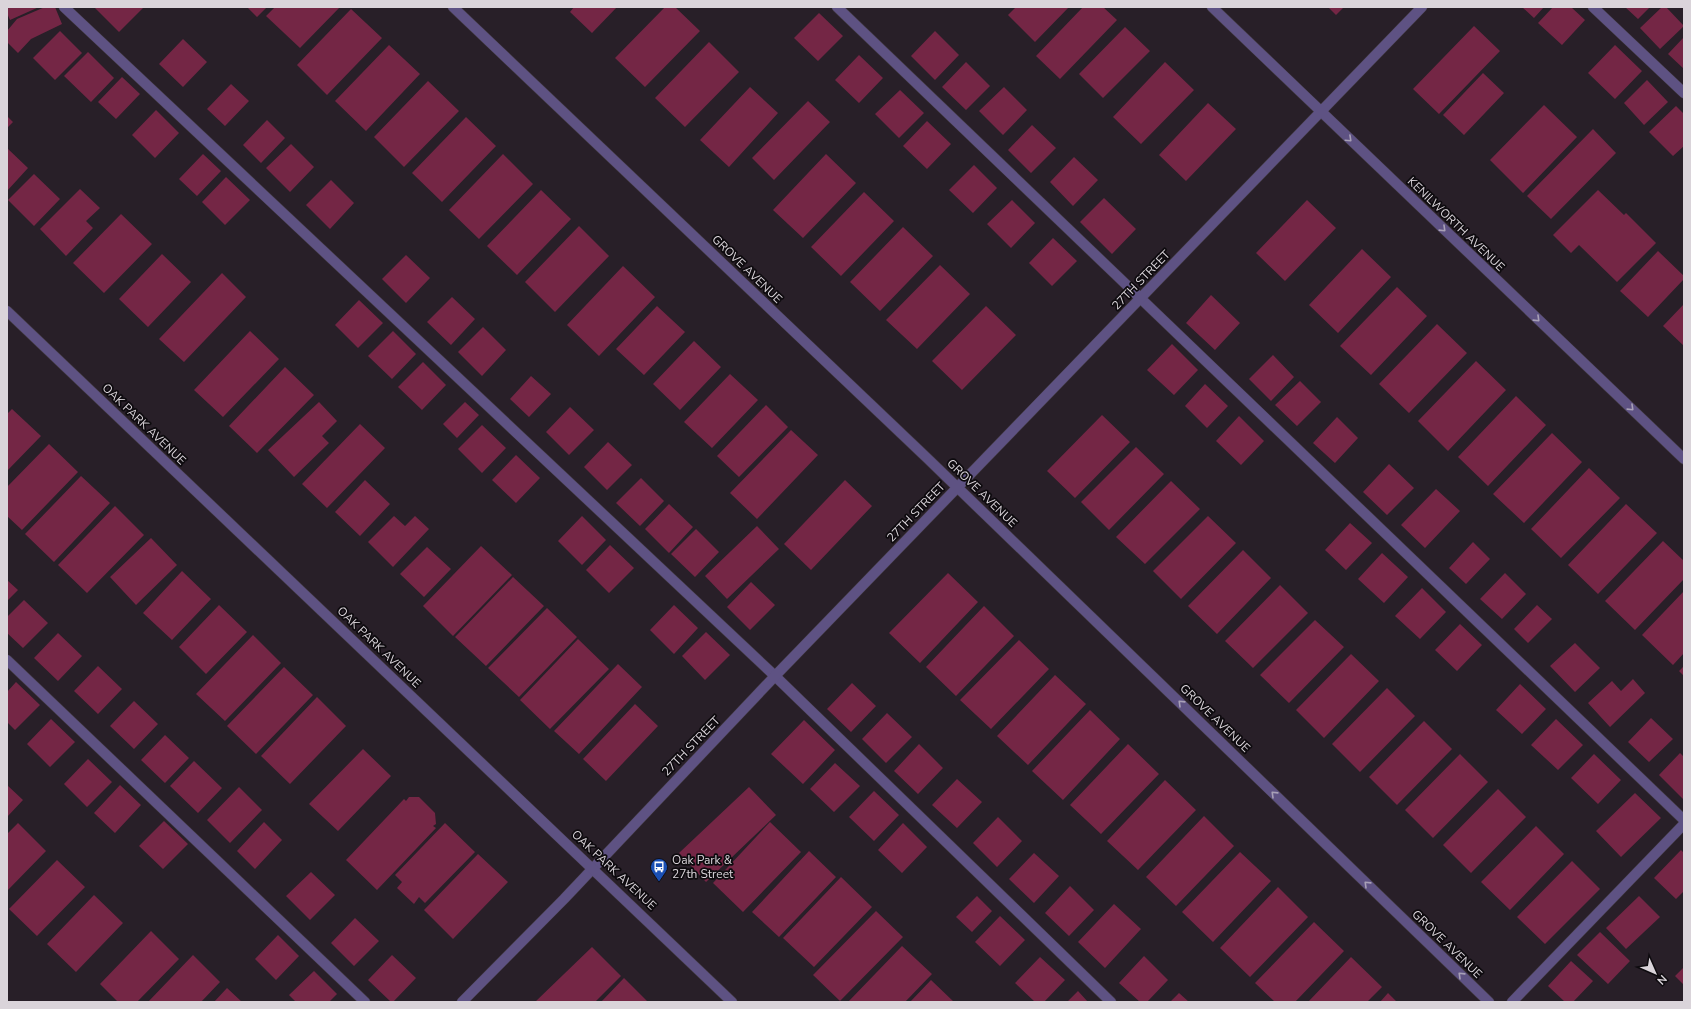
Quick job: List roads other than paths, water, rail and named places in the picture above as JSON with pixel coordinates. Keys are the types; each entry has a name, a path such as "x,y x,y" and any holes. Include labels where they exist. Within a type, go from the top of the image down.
{"street":[{"path":"64,7 775,676 1111,1002"},
{"name":"GROVE AVENUE","path":"453,7 958,488 1489,1002"},
{"path":"837,7 1684,820"},
{"name":"KENILWORTH AVENUE","path":"1212,7 1320,113 1684,459"},
{"name":"27TH STREET","path":"462,1002 564,899 775,676 1141,300 1422,7"},
{"path":"1593,7 1684,93"},
{"name":"OAK PARK AVENUE","path":"7,311 732,1002"},
{"path":"7,660 365,1002"},
{"path":"1512,1002 1684,824"}],"place":[{"name":"Oak Park & 27th Street","path":"659,882"}]}
